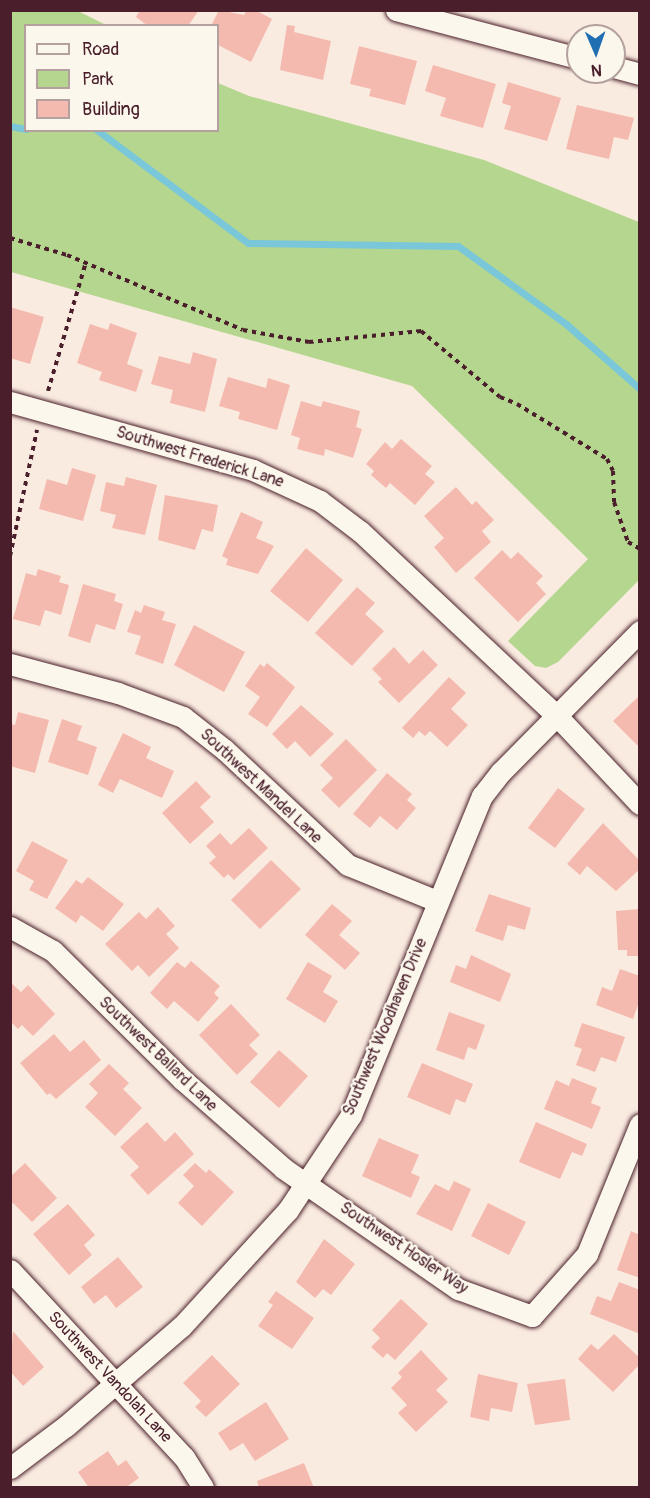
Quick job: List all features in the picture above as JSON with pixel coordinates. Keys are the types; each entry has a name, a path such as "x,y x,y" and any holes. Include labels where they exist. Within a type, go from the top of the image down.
{"street":[{"path":"396,10 566,55"},
{"name":"Southwest Frederick Lane","path":"10,402 253,470 303,490 361,532 557,716"},
{"name":"Southwest Woodhaven Drive","path":"10,1468 116,1384 197,1310 288,1210 351,1115 482,796 639,631"},
{"name":"Southwest Mandel Lane","path":"10,664 118,693 183,717 225,750 348,865 437,901"},
{"path":"557,716 639,804"},
{"name":"Southwest Ballard Lane","path":"10,927 53,951 234,1128 306,1183"},
{"name":"Southwest Hosler Way","path":"306,1183 458,1289 532,1316 587,1254 639,1124"},
{"name":"Southwest Vandolah Lane","path":"10,1270 184,1457 203,1488"}],"path":[{"path":"10,238 67,255 243,330 309,342 421,331 500,397 518,404 607,459 613,471 615,502 628,542 639,549"},
{"path":"47,394 86,265"},
{"path":"10,556 38,428"}],"green space":[{"path":"10,11 78,11 104,24 24,24 24,132 219,132 219,83 249,96 484,160 639,222 639,580 558,662 546,668 535,666 508,641 588,559 412,386 11,272"}],"building":[{"path":"140,10 199,10 189,24 145,24 136,17"},
{"path":"219,10 244,15 247,10 255,10 272,19 251,62 219,46 219,24 212,24"},
{"path":"287,25 295,26 294,32 331,41 323,80 280,70"},
{"path":"359,46 417,61 405,105 369,96 371,89 350,84"},
{"path":"433,65 496,84 483,128 440,116 446,98 425,91"},
{"path":"508,82 561,98 547,141 504,129 511,106 502,103"},
{"path":"577,105 634,118 628,140 614,137 609,159 566,149"},
{"path":"10,307 44,317 30,364 10,358"},
{"path":"110,323 137,333 127,364 143,370 136,392 99,380 102,372 77,363 90,324 108,330"},
{"path":"193,352 217,359 205,412 170,403 173,390 151,384 159,356 190,364"},
{"path":"228,377 266,388 268,378 290,385 277,430 238,419 240,412 219,406"},
{"path":"301,401 321,407 323,401 360,411 356,427 362,429 353,458 325,449 324,456 297,449 300,438 291,435"},
{"path":"401,439 432,466 425,474 435,482 415,505 390,483 386,488 371,475 374,471 366,464 385,442 392,449"},
{"path":"72,468 96,475 83,521 39,509 47,479 67,485"},
{"path":"126,477 157,485 145,535 112,528 116,515 100,511 106,482 124,486"},
{"path":"456,487 472,505 476,501 494,520 482,531 491,542 456,573 434,547 444,538 424,516"},
{"path":"165,495 218,505 213,532 202,529 195,550 158,540"},
{"path":"241,512 263,522 256,538 274,546 258,574 226,565 228,559 222,556"},
{"path":"306,548 343,580 308,622 270,591"},
{"path":"502,550 511,559 518,552 543,576 536,583 546,594 518,622 474,578"},
{"path":"38,569 61,576 59,582 69,585 61,615 45,610 40,626 13,619 26,573 36,576"},
{"path":"83,584 116,594 114,601 123,604 115,630 96,624 90,643 68,636"},
{"path":"357,587 375,603 365,614 384,631 352,666 315,633"},
{"path":"144,605 165,612 162,620 176,624 163,664 135,654 141,636 127,632 135,610 141,613"},
{"path":"194,625 245,652 224,692 174,665"},
{"path":"394,647 409,664 423,650 438,665 399,703 378,682 382,679 372,669"},
{"path":"267,663 295,687 267,727 248,714 260,697 245,686 260,664 264,667"},
{"path":"449,677 466,693 451,709 468,725 447,747 430,731 425,736 419,731 413,738 402,728"},
{"path":"640,695 640,748 613,721"},
{"path":"301,705 334,734 310,757 295,741 287,749 272,734"},
{"path":"18,712 49,720 35,773 10,766 10,724 15,725"},
{"path":"62,719 82,726 77,740 97,747 88,775 48,762"},
{"path":"123,733 151,747 146,758 174,771 162,798 120,779 113,793 98,785"},
{"path":"346,739 377,770 339,808 321,790 333,778 320,765"},
{"path":"387,773 412,794 407,800 416,808 397,830 380,816 370,828 353,814"},
{"path":"196,781 211,797 200,807 214,822 190,844 162,813"},
{"path":"558,788 585,809 555,848 528,828"},
{"path":"603,823 640,861 640,869 616,891 587,866 580,875 567,864"},
{"path":"249,828 268,848 234,880 228,874 224,878 209,863 216,857 206,846 220,833 231,845"},
{"path":"32,841 68,860 47,899 29,890 34,881 16,871"},
{"path":"271,860 301,889 260,929 231,900"},
{"path":"88,877 124,904 103,931 81,915 76,923 55,908 76,880 82,884"},
{"path":"489,894 531,908 525,930 508,925 503,941 475,931"},
{"path":"332,904 352,921 339,935 360,953 345,970 305,935"},
{"path":"158,907 175,926 166,934 179,948 149,977 138,965 132,971 105,944 139,912 146,919"},
{"path":"640,909 640,956 627,956 627,950 618,950 616,911"},
{"path":"471,955 511,974 500,1002 450,982 456,965 466,969"},
{"path":"191,961 220,986 214,993 219,998 198,1022 174,1001 167,1009 150,993 177,962 185,968"},
{"path":"308,962 332,976 323,992 338,1001 325,1023 286,999"},
{"path":"620,969 640,976 640,999 633,1019 596,1005 602,987 612,991"},
{"path":"10,982 21,992 28,985 55,1014 33,1036 22,1025 18,1029 10,1021"},
{"path":"231,1004 260,1035 249,1045 258,1054 237,1075 199,1035"},
{"path":"449,1012 485,1025 476,1050 468,1047 464,1060 436,1050"},
{"path":"582,1023 625,1037 616,1062 601,1057 595,1072 576,1065 582,1049 574,1046"},
{"path":"54,1034 70,1052 84,1040 101,1060 56,1099 50,1093 47,1095 20,1063"},
{"path":"279,1050 308,1076 279,1108 250,1082"},
{"path":"422,1063 473,1084 465,1103 456,1099 450,1115 407,1097"},
{"path":"109,1064 129,1083 123,1089 142,1108 115,1136 85,1107 98,1093 89,1084"},
{"path":"572,1078 597,1088 591,1103 601,1107 592,1129 544,1109 556,1080 569,1086"},
{"path":"147,1122 165,1142 175,1132 194,1154 148,1195 130,1175 139,1167 120,1147"},
{"path":"536,1122 587,1144 582,1156 572,1152 560,1179 519,1162"},
{"path":"379,1138 419,1155 411,1173 420,1177 411,1198 362,1176"},
{"path":"25,1163 57,1198 32,1222 13,1203 10,1205 10,1177"},
{"path":"195,1163 206,1173 209,1169 234,1192 202,1226 178,1203 194,1186 183,1175"},
{"path":"454,1181 471,1189 452,1231 416,1214 435,1184 449,1191"},
{"path":"488,1203 526,1222 509,1255 471,1236"},
{"path":"68,1204 95,1235 84,1245 92,1255 69,1275 33,1234"},
{"path":"631,1231 640,1235 640,1278 617,1270"},
{"path":"324,1239 355,1264 331,1295 323,1289 315,1298 296,1282"},
{"path":"118,1257 143,1287 116,1308 106,1295 94,1304 81,1287"},
{"path":"619,1282 640,1290 640,1334 590,1314 597,1296 611,1301"},
{"path":"276,1291 314,1318 292,1349 258,1326 273,1305 268,1302"},
{"path":"401,1299 428,1324 395,1360 387,1353 383,1358 371,1347 380,1338 372,1330"},
{"path":"13,1331 44,1367 23,1386 10,1371"},
{"path":"614,1334 640,1358 640,1364 613,1392 578,1359 591,1344 598,1350"},
{"path":"421,1350 448,1379 436,1390 448,1402 416,1432 398,1413 407,1405 391,1388 402,1377 398,1373"},
{"path":"212,1355 240,1384 206,1417 195,1407 201,1401 183,1383"},
{"path":"478,1374 518,1383 512,1412 491,1408 489,1421 470,1417"},
{"path":"565,1379 570,1420 535,1425 527,1384"},
{"path":"266,1402 289,1439 255,1461 243,1443 230,1451 218,1433"},
{"path":"108,1451 118,1466 126,1460 139,1478 125,1488 89,1488 78,1472"},
{"path":"304,1463 314,1488 259,1488 257,1481"}],"waterway":[{"path":"10,126 24,129"},
{"path":"100,132 248,243 458,246 566,324 640,389"}]}
